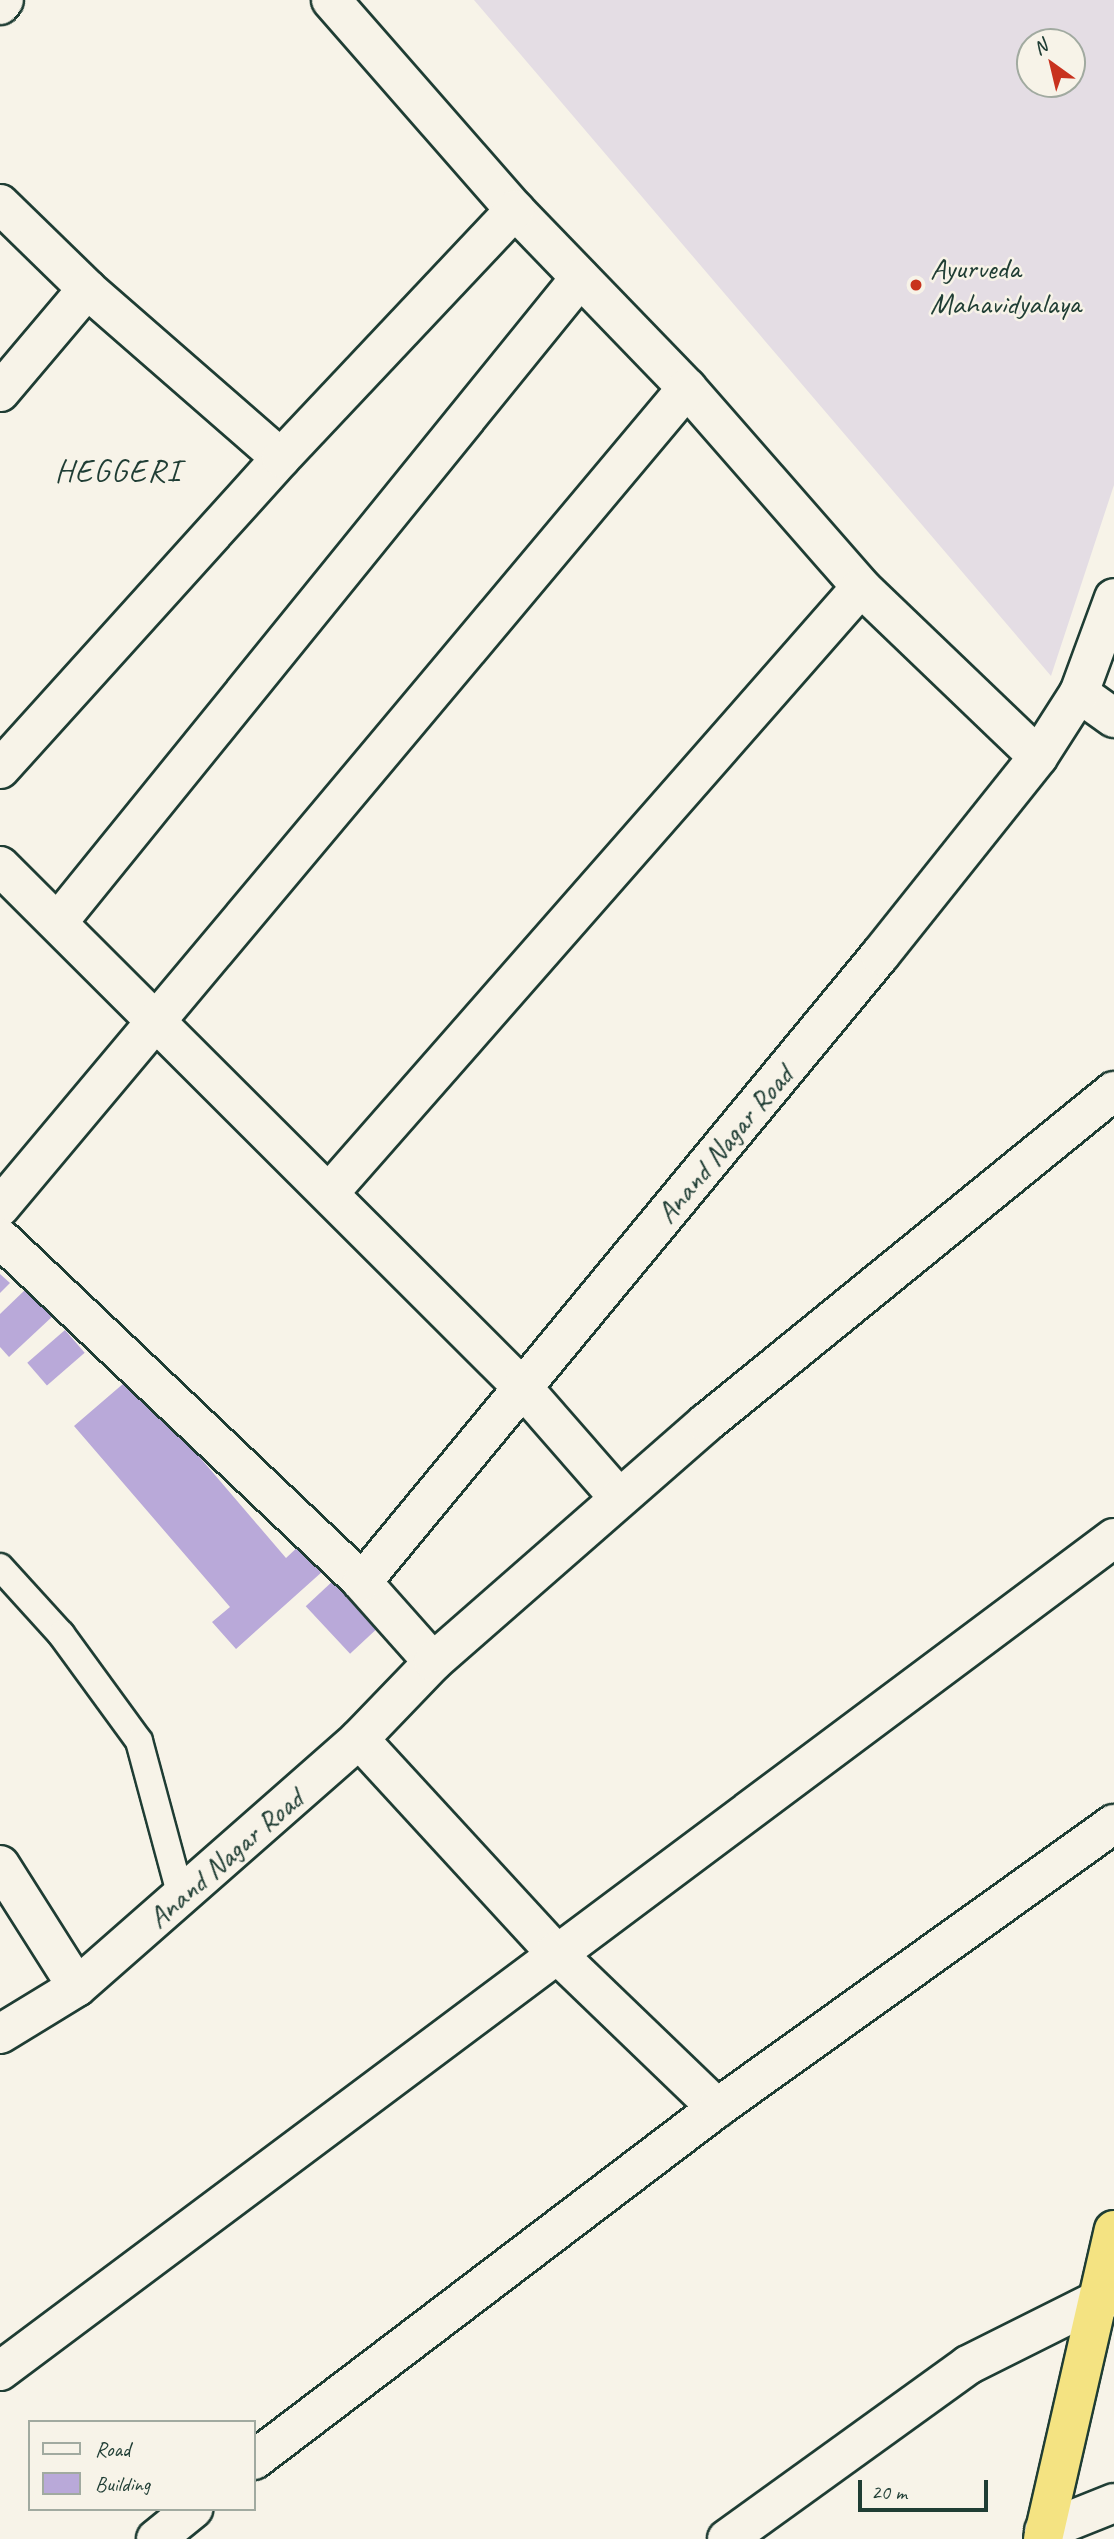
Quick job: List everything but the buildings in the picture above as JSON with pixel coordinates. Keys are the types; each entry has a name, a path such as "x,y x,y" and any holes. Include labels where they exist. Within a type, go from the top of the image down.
{"highway":[{"path":"1044,2535 1105,2299 1114,2230"}],"street":[{"path":"0,5 4,0"},
{"path":"331,0 515,210 687,388 861,587 1038,757"},
{"path":"0,204 87,289 281,458"},
{"path":"0,769 281,458 515,210"},
{"path":"58,922 580,278"},
{"path":"0,392 87,289"},
{"path":"0,1207 687,388"},
{"path":"329,1193 861,587"},
{"name":"Anand Nagar Road","path":"362,1582 1038,757 1079,693 1114,598"},
{"path":"1079,693 1114,718"},
{"path":"0,866 523,1388 619,1498"},
{"name":"Anand Nagar Road","path":"0,2034 77,1987 359,1739 433,1662 619,1498 706,1423 1114,1091"},
{"path":"0,1238 362,1582 433,1662"},
{"path":"0,2371 555,1952 1114,1538"},
{"path":"359,1739 555,1952 717,2108"},
{"path":"256,2458 717,2108 1114,1824"},
{"path":"0,1865 77,1987"},
{"path":"727,2539 968,2365 1105,2299"},
{"path":"1044,2535 1114,2503"},
{"path":"156,2539 190,2511"}],"lane":[{"path":"0,1567 61,1634 139,1741 181,1897"}],"shaded area":[{"name":"Ayurveda Mahavidyalaya","path":"474,0 1114,0 1114,485 1051,676"}],"place":[{"name":"Ayurveda Mahavidyalaya","path":"916,285"}],"district":[{"name":"HEGGERI","path":"118,471"}]}
